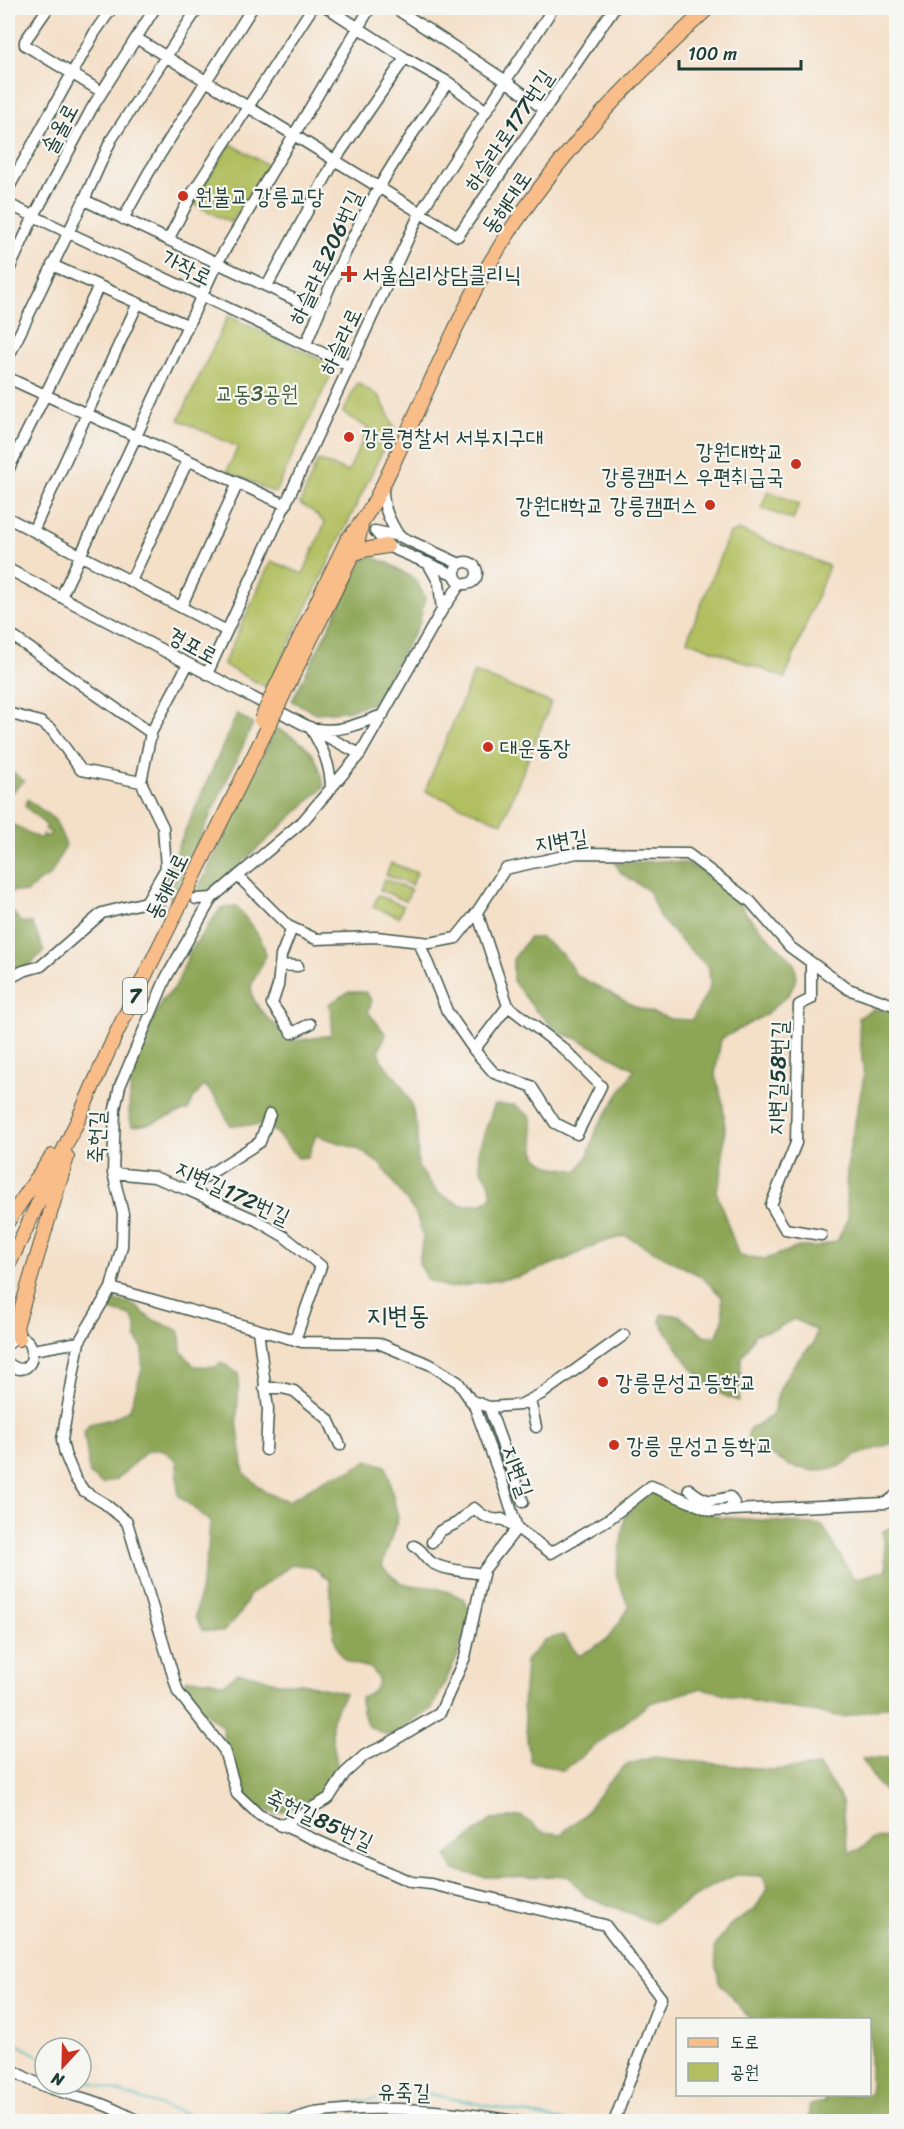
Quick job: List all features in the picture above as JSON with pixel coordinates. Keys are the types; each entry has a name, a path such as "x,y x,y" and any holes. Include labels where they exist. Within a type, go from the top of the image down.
{"main road":[{"name":"동해대로","path":"280,691 347,540 362,524 383,485 477,286 527,206 556,165 631,81 708,8"},
{"name":"동해대로","path":"8,1247 146,954 357,546 362,524"},
{"path":"353,554 387,546"},
{"name":"동해대로","path":"8,1266 262,727"},
{"path":"13,1341 77,1122"},
{"path":"8,1221 51,1156"}],"street":[{"path":"48,8 25,41 25,45 102,92"},
{"path":"8,189 95,32 112,8"},
{"name":"솔올로","path":"8,272 34,216 102,92 155,8"},
{"path":"8,358 111,140 198,8"},
{"path":"123,219 149,172 252,8"},
{"path":"168,240 193,192 312,8"},
{"path":"328,8 405,58 448,82 486,111"},
{"path":"61,597 217,262 357,26 370,8"},
{"path":"395,8 410,12 545,110"},
{"name":"하슬라로","path":"207,674 420,213 553,8"},
{"name":"하슬라로177번길","path":"420,213 458,236 614,8"},
{"name":"하슬라로206번길","path":"136,39 420,213"},
{"name":"하슬라로206번길","path":"267,286 335,160 405,58"},
{"name":"하슬라로206번길","path":"306,344 319,311 380,187 448,82"},
{"path":"84,200 319,311"},
{"name":"가작로","path":"8,204 350,366"},
{"path":"52,265 187,326"},
{"path":"8,470 99,286"},
{"path":"33,531 138,303"},
{"path":"8,378 285,505"},
{"path":"131,581 188,460"},
{"path":"181,607 238,483"},
{"path":"383,485 384,507 399,536"},
{"path":"8,518 227,631"},
{"path":"362,524 375,531 399,536 460,564"},
{"path":"375,531 387,546 458,579 470,583 475,579 477,572 472,564 466,562 456,568 458,579"},
{"path":"427,563 439,583 442,610"},
{"name":"경포로","path":"8,569 360,754"},
{"name":"죽헌길","path":"79,1342 111,1288 122,1246 123,1214 113,1173 115,1108 120,1086 166,978 212,898 303,821 360,754 458,579"},
{"path":"8,633 151,733"},
{"path":"8,979 23,971 41,966 102,913 151,903 166,868 163,827 141,782 151,733 188,664"},
{"path":"8,713 40,722 52,730 81,770 141,782"},
{"path":"309,727 326,730 350,727 384,714"},
{"path":"309,727 323,749 328,763 331,789"},
{"name":"지변길","path":"238,876 288,926 316,939 376,937 430,943 456,938 477,912 505,869 577,853 688,854 751,902 790,947 848,989 897,1006"},
{"path":"196,899 212,898"},
{"path":"419,942 447,1011 474,1050 494,1073 531,1086 555,1123 577,1134 601,1086 564,1049 508,1006 477,912"},
{"path":"292,928 281,956 278,986 272,1004 292,1033 310,1024"},
{"name":"지변길58번길","path":"811,962 811,999 799,1005 796,1143 771,1205 785,1229 821,1235"},
{"path":"280,966 298,966"},
{"path":"474,1050 508,1006"},
{"path":"186,1189 260,1142 270,1114"},
{"name":"지변길172번길","path":"113,1173 154,1177 256,1220 285,1237 321,1266 296,1340"},
{"name":"지변길","path":"111,1288 302,1342 378,1343 440,1371 458,1382 474,1405 517,1528 551,1553 609,1519 651,1486 712,1511 886,1503 897,1495"},
{"path":"258,1330 268,1409 266,1450"},
{"path":"470,1400 489,1407 520,1405 543,1393 624,1335"},
{"path":"8,1364 17,1368 26,1366 32,1359 33,1350 28,1342 13,1341"},
{"path":"33,1350 79,1342"},
{"name":"죽헌길85번길","path":"79,1342 62,1440 69,1462 75,1478 84,1491 104,1503 127,1522 178,1692 224,1750 237,1794 259,1815 280,1826 411,1882 431,1884 605,1925 661,1998 614,2121"},
{"path":"264,1388 294,1391 328,1419 340,1445"},
{"path":"531,1400 536,1427"},
{"path":"489,1407 523,1502"},
{"path":"689,1489 710,1502 730,1497 734,1503 727,1511"},
{"path":"280,1826 329,1798 345,1773 365,1755 441,1713 465,1657 484,1570 517,1528 502,1518 495,1520 488,1518 474,1508 457,1523 440,1531 432,1542"},
{"path":"414,1546 420,1549 430,1562 440,1567 483,1574"},
{"path":"8,2066 22,2077 57,2092 95,2102 141,2121"},
{"name":"유죽길","path":"288,2121 312,2114 372,2110 436,2111 520,2121"}],"green space":[{"path":"231,144 268,165 231,223 192,203"},
{"name":"교동3공원","path":"228,316 335,366 275,493 227,471 238,447 179,420"},
{"path":"357,383 380,397 394,427 268,688 223,665 271,561 303,574 325,523 311,510 300,504 318,460 348,472 368,428 343,413"},
{"path":"768,491 799,504 793,520 761,508"},
{"path":"739,530 829,566 785,678 687,640 729,534"},
{"path":"370,556 388,563 416,580 425,598 419,624 373,703 346,711 316,713 292,701 362,561"},
{"name":"대운동장","path":"474,672 551,703 502,823 425,791"},
{"path":"237,714 253,724 176,889 162,883"},
{"path":"276,728 310,750 322,775 324,787 209,893 195,895"},
{"path":"8,769 24,781 8,795"},
{"path":"27,799 55,820 66,845 50,876 39,881 27,893 14,891 8,895 8,822 40,839 43,834 48,837 51,833 45,829 47,826 25,806"},
{"path":"666,861 685,863 701,870 736,897 747,915 794,963 797,976 790,993 765,1015 721,1039 715,1074 723,1104 725,1130 721,1178 716,1191 739,1256 766,1259 799,1247 817,1247 837,1241 848,1218 846,1186 848,1158 864,1077 858,1018 874,1009 896,1012 896,1442 855,1456 839,1467 815,1471 790,1466 774,1457 758,1453 747,1441 749,1430 773,1415 782,1384 799,1358 814,1343 816,1330 794,1319 775,1329 755,1334 741,1360 739,1401 726,1396 703,1380 693,1369 660,1322 662,1314 679,1315 703,1335 716,1337 723,1320 722,1297 702,1277 626,1236 602,1242 566,1259 518,1277 449,1288 428,1280 419,1263 423,1236 416,1214 381,1165 358,1149 316,1135 308,1157 298,1158 266,1125 230,1125 217,1100 205,1085 194,1097 188,1110 139,1126 132,1126 129,1114 131,1071 161,1002 176,986 190,951 221,908 237,907 259,936 264,948 263,962 252,984 254,1000 266,1016 295,1041 331,1035 332,1020 329,1004 348,992 365,992 372,1001 368,1012 386,1034 379,1050 381,1060 401,1084 411,1103 417,1128 418,1167 438,1193 461,1205 483,1204 492,1196 489,1181 481,1170 478,1151 494,1105 515,1105 531,1117 536,1157 550,1166 578,1171 588,1155 597,1128 635,1069 578,1039 559,1032 535,1010 513,981 513,959 529,938 541,938 564,956 576,975 636,1007 671,1019 692,1020 710,987 709,968 660,918 648,890 622,874 615,863"},
{"path":"391,863 417,873 412,885 386,875"},
{"path":"384,879 411,890 406,901 380,890"},
{"path":"378,895 403,906 399,917 373,907"},
{"path":"8,905 20,922 32,923 44,951 28,966 8,977"},
{"path":"113,1300 133,1304 151,1319 180,1331 181,1351 194,1366 216,1367 221,1362 239,1374 237,1420 244,1473 265,1492 288,1501 331,1476 351,1471 368,1460 386,1466 398,1517 382,1566 402,1583 436,1588 463,1598 471,1612 457,1657 432,1709 412,1721 396,1736 385,1734 368,1726 362,1711 361,1697 374,1691 379,1681 371,1668 347,1661 337,1648 333,1630 330,1581 314,1568 293,1564 249,1596 240,1614 223,1632 203,1630 195,1617 208,1550 210,1522 178,1495 177,1461 162,1449 147,1451 117,1479 102,1484 90,1475 84,1432 89,1424 112,1419 130,1409 142,1369 143,1349 136,1338 136,1325 131,1316 107,1309"},
{"path":"651,1486 719,1517 822,1525 854,1579 886,1570 883,1531 896,1525 896,1704 843,1717 761,1703 702,1688 650,1703 563,1771 530,1761 523,1707 526,1661 544,1640 563,1635 579,1656 608,1639 629,1608 616,1575 625,1516"},
{"path":"238,1673 278,1683 302,1683 345,1693 332,1719 337,1766 333,1782 321,1796 275,1814 256,1806 238,1790 232,1757 224,1744 223,1727 194,1703 181,1687 187,1679 208,1680 224,1684"},
{"path":"654,1757 771,1770 819,1766 842,1800 849,1852 861,1849 871,1840 892,1836 896,1814 896,2121 809,2121 809,2105 825,2102 823,2096 871,2096 871,2018 749,2018 719,1982 714,1948 729,1926 755,1909 768,1888 762,1876 736,1875 714,1885 654,1923 586,1896 568,1876 484,1877 454,1870 446,1856 491,1820 521,1816 543,1832 561,1834 584,1815 606,1785 626,1765"},
{"path":"896,1757 896,1800 877,1784 862,1759"},
{"path":"62,2114 86,2121 28,2121 31,2120"}],"waterway":[{"path":"8,2038 33,2053"},
{"path":"93,2083 207,2121 425,2093 568,2122"}],"tunnel":[{"path":"156,903 186,900"}],"place":[{"name":"원불교 강릉교당","path":"183,196"},
{"name":"서울심리상담클리닉","path":"349,274"},
{"name":"강릉경찰서 서부지구대","path":"349,437"},
{"name":"강원대학교 강릉캠퍼스 우편취급국","path":"796,464"},
{"name":"강원대학교 강릉캠퍼스","path":"710,505"},
{"name":"대운동장","path":"488,747"},
{"name":"강릉문성고등학교","path":"603,1382"},
{"name":"강릉 문성고등학교","path":"614,1445"}],"district":[{"name":"지변동","path":"398,1315"}]}
